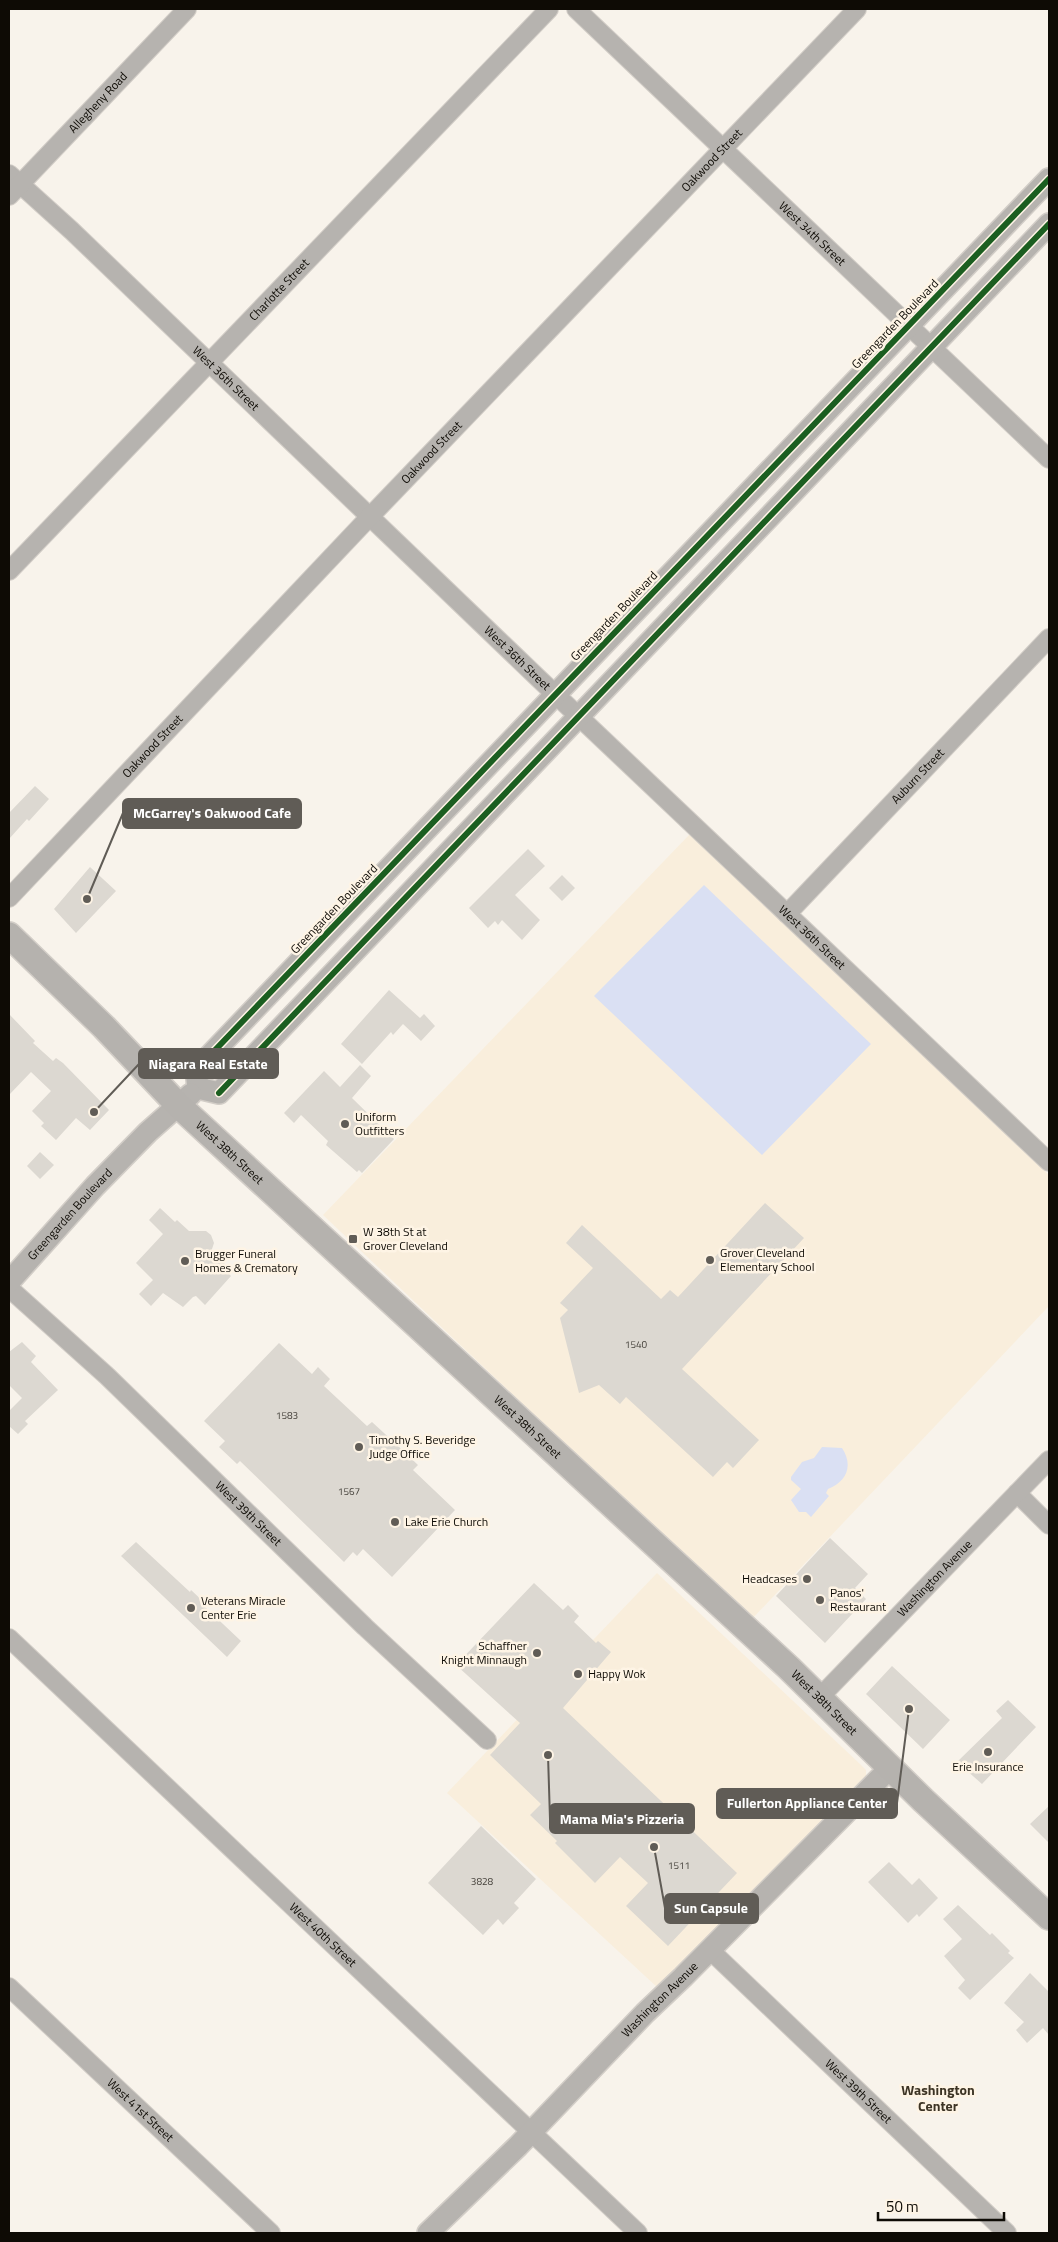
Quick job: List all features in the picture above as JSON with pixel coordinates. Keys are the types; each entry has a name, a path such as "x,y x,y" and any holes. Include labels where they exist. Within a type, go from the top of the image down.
{"main road":[{"name":"West 38th Street","path":"9,935 104,1026 178,1105 820,1697 1049,1917"}],"street":[{"name":"Allegheny Road","path":"12,185 187,9"},
{"name":"Charlotte Street","path":"9,571 549,9"},
{"name":"West 34th Street","path":"576,9 1049,459"},
{"name":"Oakwood Street","path":"9,898 370,517 857,9"},
{"name":"Greengarden Boulevard","path":"9,1282 95,1186 198,1088 196,1070 1049,178"},
{"name":"West 36th Street","path":"12,185 72,231 787,914 1046,1154"},
{"path":"198,1088 219,1093 1049,224"},
{"name":"Auburn Street","path":"787,914 1049,638"},
{"name":"West 39th Street","path":"9,1288 107,1376 365,1627 487,1740"},
{"name":"Washington Avenue","path":"820,1697 1049,1460"},
{"path":"1017,1493 1049,1525"},
{"name":"West 40th Street","path":"9,1638 638,2233"},
{"name":"Washington Avenue","path":"428,2233 891,1767"},
{"name":"West 39th Street","path":"710,1950 1007,2233"},
{"name":"West 41st Street","path":"9,1987 271,2233"}],"shaded area":[{"name":"Grover Cleveland Elementary School","path":"690,834 1049,1175 1049,1306 751,1620 323,1215"},
{"path":"704,885 871,1044 762,1155 594,996"},
{"path":"822,1447 842,1448 846,1455 848,1467 844,1478 828,1489 826,1493 829,1496 811,1517 806,1512 799,1512 791,1500 801,1489 791,1480 791,1477 802,1462 814,1458"},
{"path":"657,1573 866,1770 866,1778 658,1988 447,1793"}],"building":[{"path":"35,786 49,799 9,839 9,813"},
{"path":"528,849 545,866 515,895 540,920 522,940 502,920 498,925 495,921 488,928 469,908"},
{"path":"90,867 116,891 76,933 54,909"},
{"path":"562,875 575,888 562,901 549,888"},
{"path":"389,990 420,1018 424,1014 435,1026 421,1041 403,1024 393,1035 391,1032 362,1064 341,1044"},
{"path":"9,1014 35,1041 33,1043 53,1061 56,1058 63,1063 109,1110 90,1130 76,1118 56,1140 41,1126 44,1123 32,1111 51,1091 31,1072 9,1095"},
{"path":"360,1065 371,1076 352,1098 394,1139 362,1173 359,1170 357,1172 326,1145 328,1141 301,1115 294,1123 284,1113 324,1071 340,1087"},
{"path":"40,1152 54,1165 40,1179 27,1166"},
{"path":"765,1203 804,1238 682,1369 759,1440 733,1468 727,1462 713,1477 626,1397 620,1404 599,1385 579,1393 560,1318 568,1310 560,1303 593,1268 566,1243 582,1225 661,1299 670,1290 678,1297"},
{"path":"160,1208 175,1222 177,1220 189,1231 206,1231 211,1235 214,1243 211,1252 225,1264 222,1267 231,1276 205,1305 196,1296 183,1307 163,1293 151,1306 139,1294 153,1280 136,1263 163,1234 149,1220"},
{"path":"22,1342 36,1356 31,1362 58,1390 25,1421 28,1424 18,1434 9,1426 9,1411 22,1398 9,1385 9,1352"},
{"path":"279,1343 312,1374 318,1367 330,1379 324,1386 367,1426 372,1422 396,1444 418,1465 413,1470 455,1510 392,1577 363,1549 357,1556 353,1552 344,1562 240,1461 237,1464 219,1447 225,1441 204,1421"},
{"path":"830,1538 868,1574 855,1588 866,1599 825,1643 776,1596"},
{"path":"136,1542 190,1592 191,1590 207,1605 205,1607 241,1641 227,1657 121,1556"},
{"path":"534,1583 563,1610 568,1605 579,1616 574,1622 596,1643 598,1641 611,1652 563,1708 737,1873 668,1946 626,1906 648,1883 620,1857 595,1883 555,1843 557,1841 530,1815 541,1804 490,1755 520,1723 456,1665"},
{"path":"892,1666 950,1720 923,1749 866,1694"},
{"path":"1008,1700 1036,1727 982,1784 957,1762 1002,1718 996,1711"},
{"path":"1049,1806 1049,1843 1030,1824"},
{"path":"481,1826 536,1879 514,1903 519,1908 503,1925 498,1919 483,1935 428,1883"},
{"path":"889,1862 912,1885 919,1878 938,1898 919,1917 917,1914 908,1923 868,1882"},
{"path":"958,1905 990,1935 992,1933 1010,1951 1008,1953 1014,1958 970,2000 958,1988 965,1980 944,1956 962,1939 943,1919"},
{"path":"1030,1973 1049,1992 1049,2035 1043,2028 1027,2043 1016,2030 1024,2022 1004,2003"}],"cycle path":[{"path":"196,1070 1049,179"},
{"path":"219,1093 1049,224"}],"place":[{"name":"McGarrey's Oakwood Cafe","path":"87,899"},
{"name":"Niagara Real Estate","path":"94,1112"},
{"name":"Uniform Outfitters","path":"345,1124"},
{"name":"W 38th St at Grover Cleveland","path":"353,1239"},
{"name":"Grover Cleveland Elementary School","path":"710,1260"},
{"name":"Brugger Funeral Homes & Crematory","path":"185,1261"},
{"name":"Timothy S. Beveridge Judge Office","path":"359,1447"},
{"name":"Lake Erie Church","path":"395,1522"},
{"name":"Headcases","path":"807,1579"},
{"name":"Panos' Restaurant","path":"820,1600"},
{"name":"Veterans Miracle Center Erie","path":"191,1608"},
{"name":"Schaffner Knight Minnaugh","path":"537,1653"},
{"name":"Happy Wok","path":"578,1674"},
{"name":"Fullerton Appliance Center","path":"909,1709"},
{"name":"Erie Insurance","path":"988,1752"},
{"name":"Mama Mia's Pizzeria","path":"548,1755"},
{"name":"Sun Capsule","path":"654,1847"}],"district":[{"name":"Washington Center","path":"938,2098"}]}
